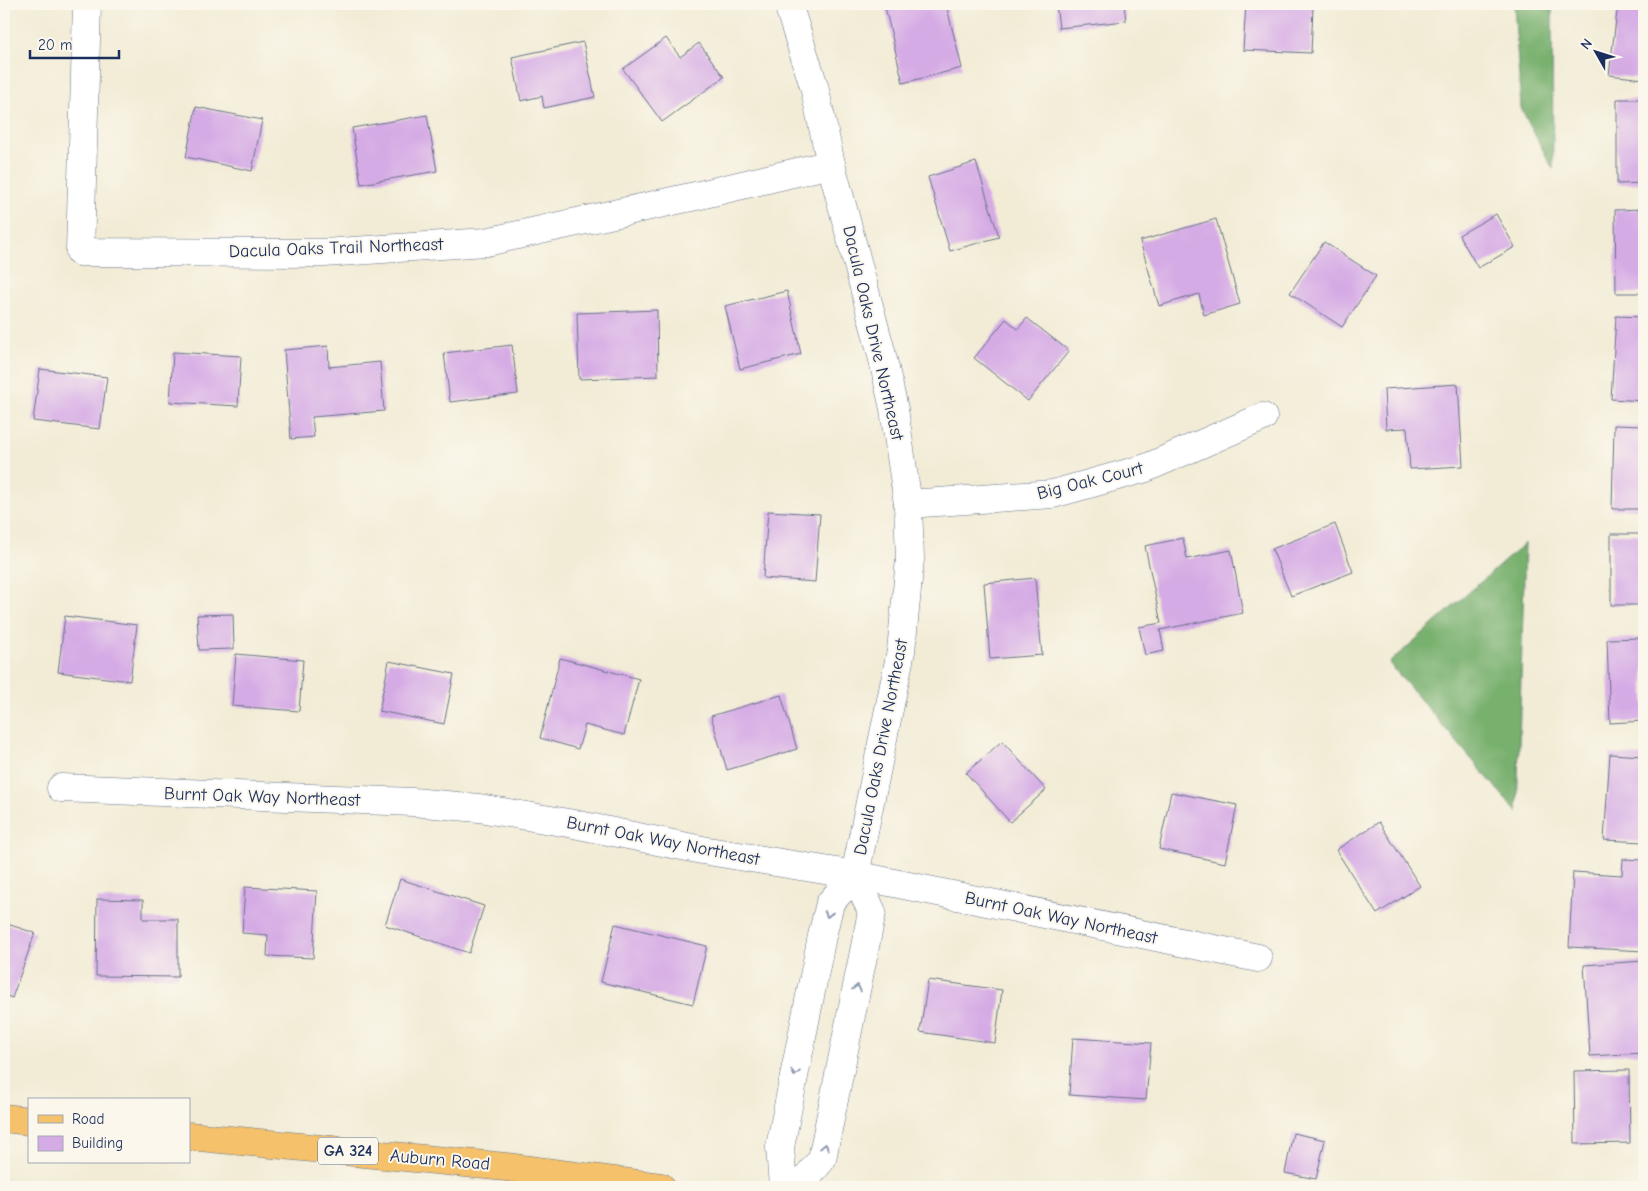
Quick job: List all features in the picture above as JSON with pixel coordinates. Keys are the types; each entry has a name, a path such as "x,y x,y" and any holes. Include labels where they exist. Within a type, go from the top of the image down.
{"main road":[{"path":"4,1118 28,1121"},
{"name":"Auburn Road","path":"190,1136 506,1166 661,1187"}],"street":[{"name":"Dacula Oaks Trail Northeast","path":"87,4 80,252 324,253 486,242 831,164"},
{"name":"Dacula Oaks Drive Northeast","path":"783,1187 780,1147 822,936 830,903 856,875 901,651 910,559 908,504 894,409 831,164 814,86 788,4"},
{"name":"Big Oak Court","path":"908,504 1053,494 1146,468 1263,417"},
{"name":"Burnt Oak Way Northeast","path":"61,788 413,802 479,808 574,824 702,850 856,875 1258,958"},
{"name":"Dacula Oaks Drive Northeast","path":"799,1187 822,1159 872,912 856,875"}],"green space":[{"path":"1514,4 1552,4 1553,169 1521,108"},
{"path":"1525,543 1517,812 1389,663"}],"building":[{"path":"898,4 946,4 962,68 903,83 885,7"},
{"path":"1056,4 1124,4 1126,21 1059,28"},
{"path":"1246,4 1293,4 1293,6 1313,7 1311,53 1243,50"},
{"path":"1618,4 1644,4 1644,79 1609,75"},
{"path":"666,38 680,57 699,43 724,77 662,122 623,69"},
{"path":"583,42 595,97 544,108 542,96 521,101 512,57"},
{"path":"1617,99 1644,99 1644,183 1617,184"},
{"path":"196,107 262,120 252,171 186,157"},
{"path":"427,115 437,171 361,184 352,128"},
{"path":"976,162 999,237 950,251 928,177"},
{"path":"1644,209 1644,293 1616,293 1615,210"},
{"path":"1496,214 1515,247 1478,268 1459,235"},
{"path":"1216,219 1240,304 1204,315 1199,294 1159,306 1140,241"},
{"path":"1324,242 1376,276 1342,327 1290,293"},
{"path":"787,291 801,354 740,369 725,306"},
{"path":"657,310 658,376 579,379 577,313"},
{"path":"1616,316 1644,317 1644,401 1611,399"},
{"path":"1027,318 1069,351 1028,401 974,358 1006,319 1018,329"},
{"path":"512,345 518,394 450,402 444,353"},
{"path":"328,346 329,367 380,362 384,411 312,417 314,437 291,439 284,350"},
{"path":"173,352 241,356 238,406 170,402"},
{"path":"40,369 107,377 100,429 33,421"},
{"path":"1458,384 1463,466 1410,469 1407,428 1386,429 1384,389"},
{"path":"1614,425 1644,426 1644,509 1612,509"},
{"path":"768,511 820,514 815,582 763,578"},
{"path":"1335,524 1353,572 1291,596 1272,549"},
{"path":"1611,534 1644,534 1644,605 1611,605"},
{"path":"1183,538 1187,559 1231,550 1243,613 1160,630 1164,651 1145,655 1139,627 1161,623 1145,546"},
{"path":"1035,578 1042,655 990,659 984,583"},
{"path":"233,614 234,649 199,650 197,615"},
{"path":"65,616 137,625 130,681 58,672"},
{"path":"1644,638 1644,721 1610,723 1607,639"},
{"path":"236,654 303,660 299,711 232,706"},
{"path":"560,658 639,679 624,735 585,725 578,749 540,738"},
{"path":"389,661 454,674 444,724 379,711"},
{"path":"781,695 797,749 727,770 711,716"},
{"path":"1002,741 1046,790 1010,822 966,773"},
{"path":"1610,754 1644,756 1644,842 1604,840"},
{"path":"1171,792 1237,805 1225,863 1159,849"},
{"path":"1379,822 1420,886 1377,914 1336,850"},
{"path":"1623,859 1644,860 1644,951 1569,947 1573,872 1622,875"},
{"path":"400,879 484,906 469,953 385,925"},
{"path":"245,887 317,891 313,958 267,956 268,935 242,933"},
{"path":"97,899 143,900 143,919 178,919 178,977 96,976"},
{"path":"4,923 35,933 12,998 4,995"},
{"path":"615,924 707,946 693,1004 601,982"},
{"path":"1644,961 1644,1053 1590,1056 1584,965"},
{"path":"928,980 1002,990 995,1043 920,1032"},
{"path":"1073,1038 1151,1043 1146,1100 1069,1095"},
{"path":"1629,1070 1630,1143 1575,1144 1574,1071"},
{"path":"1293,1133 1325,1140 1316,1179 1285,1173"}]}
